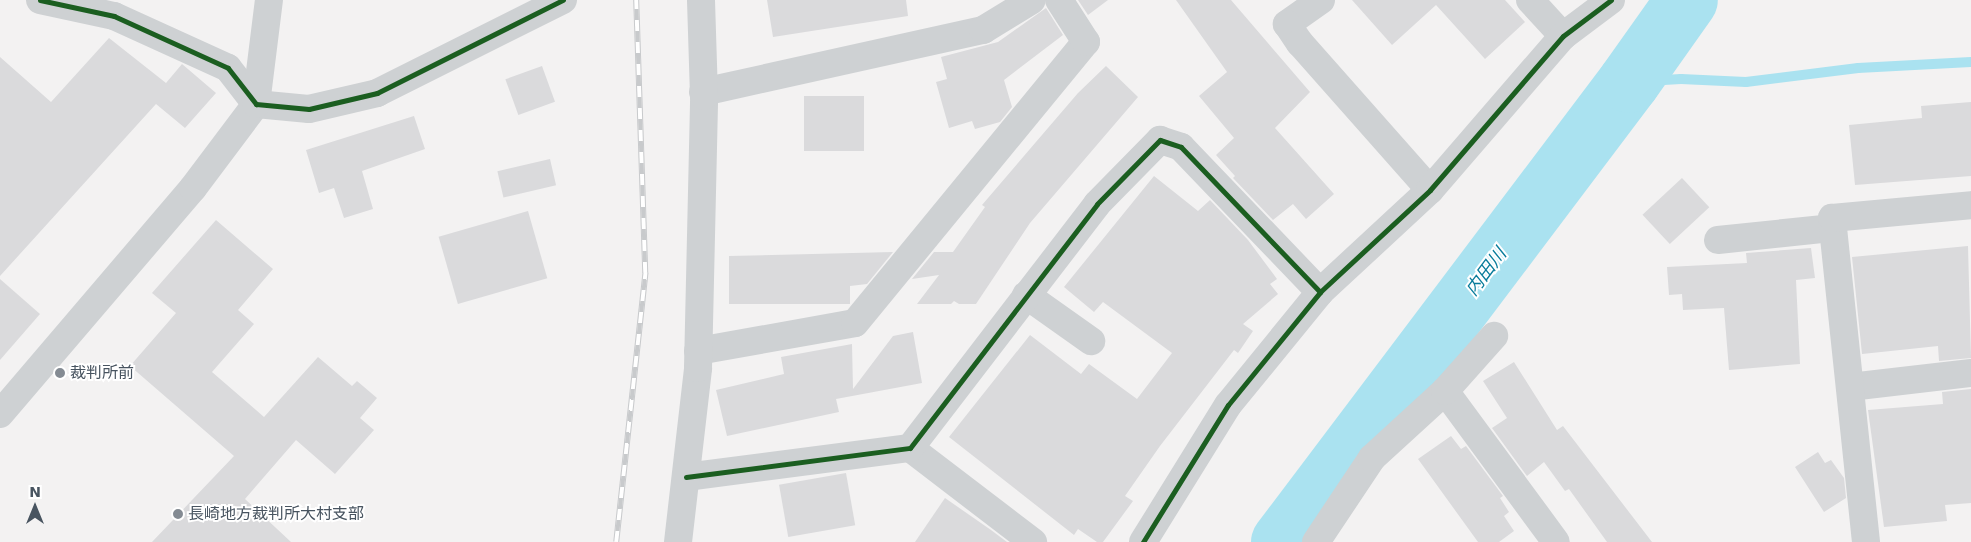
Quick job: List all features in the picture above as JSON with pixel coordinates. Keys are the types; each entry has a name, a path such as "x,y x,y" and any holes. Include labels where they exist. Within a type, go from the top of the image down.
{"street":[{"path":"40,0 114,16 228,68 256,104 309,109 377,93 563,0"},
{"path":"0,414 193,188 256,104 269,0"},
{"path":"678,542 698,351 703,92 701,0"},
{"path":"703,92 983,30 1032,0"},
{"path":"698,351 855,323 1086,42 1059,0"},
{"path":"1321,0 1287,24 1300,44 1430,190"},
{"path":"1530,0 1563,36"},
{"path":"1143,542 1228,405 1320,292 1430,190 1563,36 1610,0"},
{"path":"910,448 1097,204 1160,140 1181,148 1320,292"},
{"path":"1866,542 1832,218 1971,205"},
{"path":"1718,240 1833,228"},
{"path":"1026,295 1091,342"},
{"path":"1316,542 1372,458 1445,391 1494,336"},
{"path":"1850,387 1971,374"},
{"path":"1445,391 1556,542"},
{"path":"686,477 910,448 1033,542"}],"building":[{"path":"767,0 906,0 908,16 773,37"},
{"path":"1078,0 1108,0 1088,15"},
{"path":"1176,0 1231,0 1310,92 1275,128 1334,194 1306,219 1293,204 1273,220 1233,178 1235,176 1216,155 1234,138 1199,96 1227,72"},
{"path":"1352,0 1505,0 1525,22 1485,59 1436,5 1392,45"},
{"path":"1046,8 1063,35 1004,80 1012,107 1000,122 975,129 972,121 949,128 936,82 947,79 941,57 998,42"},
{"path":"109,38 166,83 182,64 216,93 185,128 156,104 0,276 0,57 51,102"},
{"path":"542,66 555,102 518,115 505,79"},
{"path":"1106,66 1138,97 1030,223 976,304 959,304 954,301 951,304 917,304 939,275 912,279 934,252 953,252 985,207 982,205 1078,93"},
{"path":"804,96 864,96 864,151 804,151"},
{"path":"1971,102 1971,176 1855,185 1849,125 1922,118 1921,106"},
{"path":"414,116 425,149 362,171 373,209 344,218 334,188 319,193 306,150"},
{"path":"550,159 556,185 503,197 497,171"},
{"path":"1154,176 1198,211 1210,200 1248,240 1277,279 1270,284 1278,294 1243,324 1253,331 1238,353 1234,350 1160,446 1125,496 1133,501 1103,542 1097,542 1078,529 1074,535 949,437 1030,335 1081,374 1089,364 1137,399 1172,353 1103,302 1094,312 1064,287"},
{"path":"1682,178 1709,207 1670,244 1643,215"},
{"path":"528,211 547,278 458,304 439,237"},
{"path":"216,220 273,269 238,310 254,324 212,372 264,417 318,357 352,386 357,381 377,398 360,418 374,430 335,474 296,440 245,499 291,542 152,542 234,456 130,366 176,313 152,293"},
{"path":"1968,246 1971,358 1939,361 1938,346 1862,354 1852,257"},
{"path":"1811,248 1815,278 1796,280 1800,364 1729,370 1724,308 1683,310 1682,294 1669,295 1667,267 1747,263 1746,253"},
{"path":"893,252 867,284 850,286 850,304 729,304 729,256"},
{"path":"0,279 40,314 0,360"},
{"path":"913,332 922,383 836,399 839,412 727,436 716,390 784,374 781,357 852,344 853,389 893,336"},
{"path":"1514,362 1557,430 1563,426 1652,542 1607,542 1569,489 1565,491 1544,462 1527,476 1492,428 1507,418 1483,381"},
{"path":"1971,389 1971,503 1945,505 1947,521 1884,527 1868,410 1943,404 1942,392"},
{"path":"1451,436 1461,449 1466,446 1503,496 1500,498 1509,512 1504,516 1514,531 1499,542 1478,542 1418,459"},
{"path":"1818,452 1825,463 1831,460 1844,478 1846,498 1824,512 1795,467"},
{"path":"846,473 855,525 788,537 779,485"},
{"path":"945,498 991,530 1007,542 915,542"}],"waterway":[{"name":"内田川","path":"1282,542 1629,82 1687,0"},
{"path":"1629,82 1681,79 1746,82 1858,68 1971,62"}],"railway":[{"path":"616,542 645,273 636,0"}],"cycle path":[{"path":"40,0 114,16 228,68 256,104 309,109 377,93 563,0"},
{"path":"1143,542 1228,405 1320,292 1430,190 1563,36 1611,0"},
{"path":"686,477 910,448 1097,204 1160,140 1181,147 1320,292"}],"place":[{"name":"裁判所前","path":"60,373"},
{"name":"長崎地方裁判所大村支部","path":"178,514"}]}
